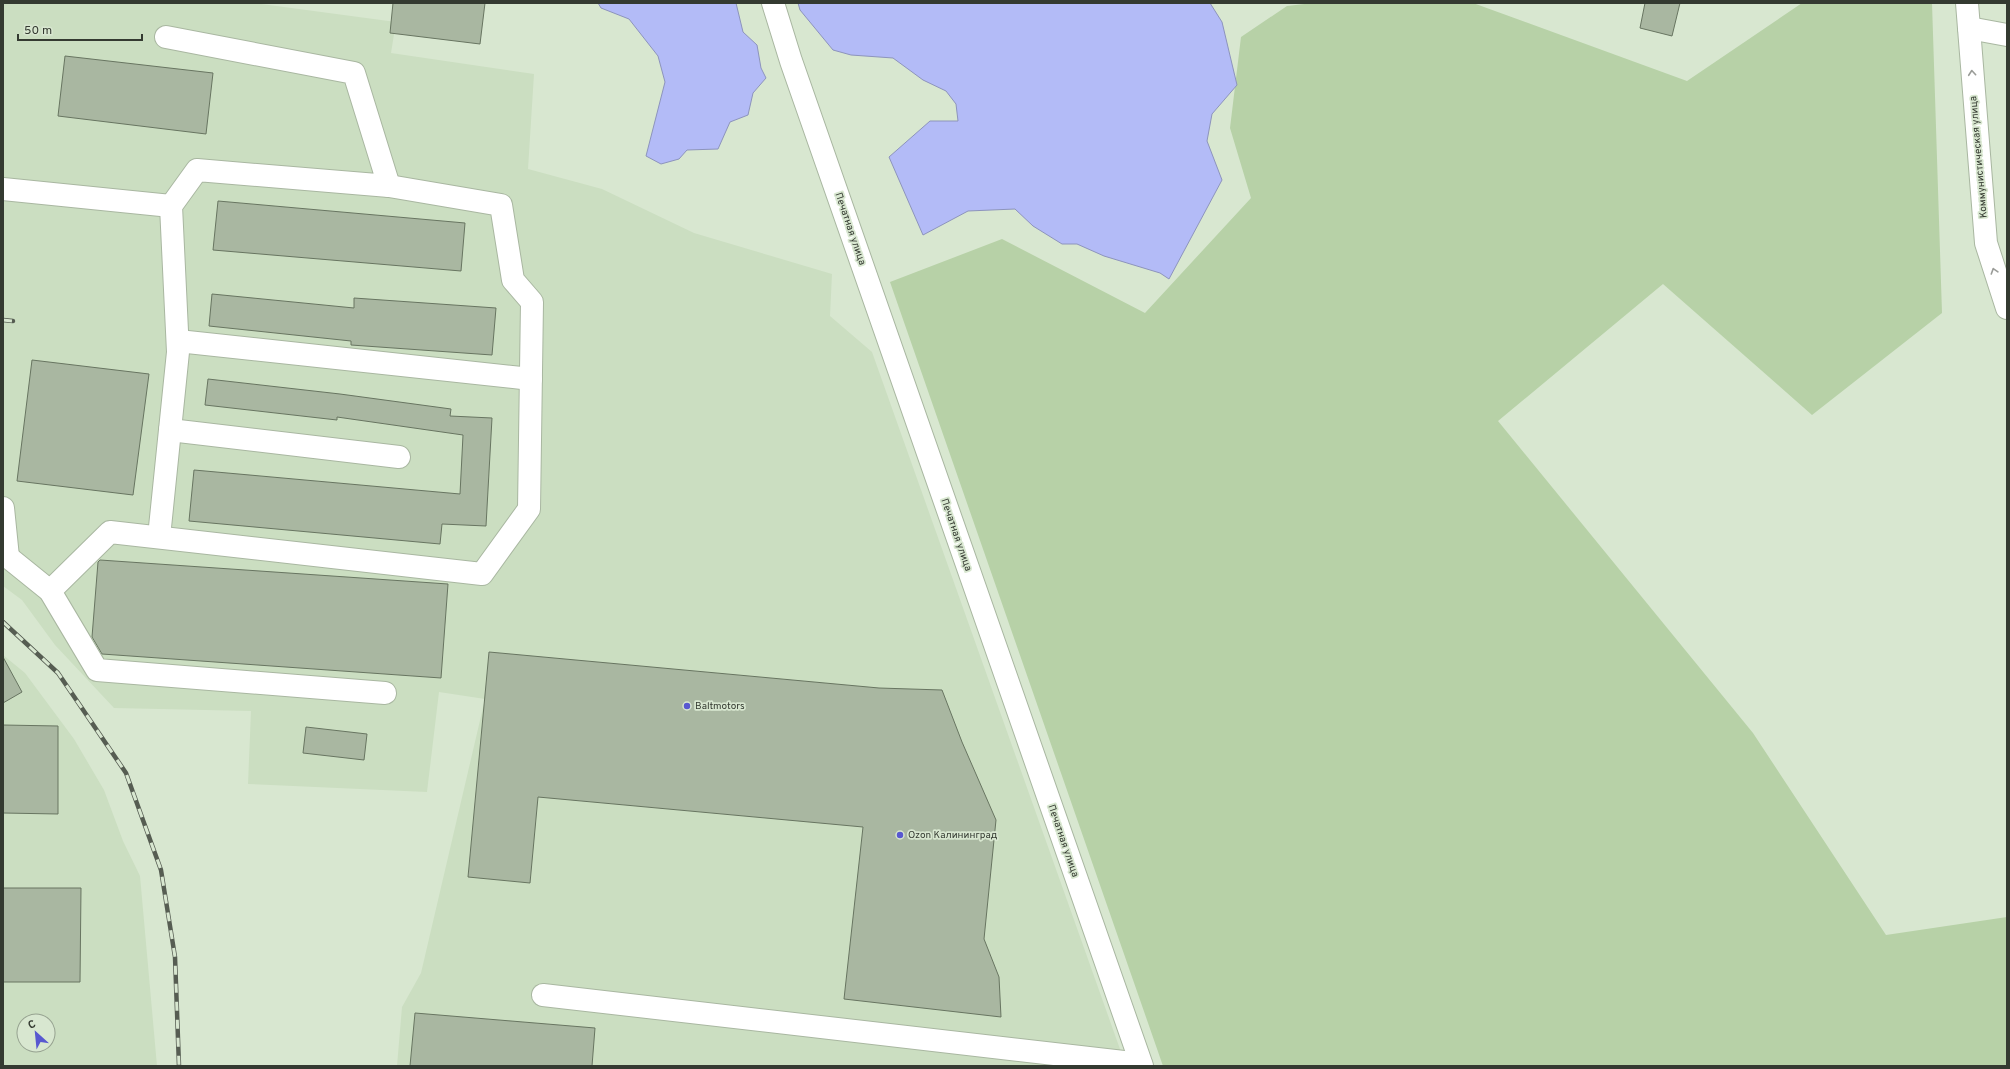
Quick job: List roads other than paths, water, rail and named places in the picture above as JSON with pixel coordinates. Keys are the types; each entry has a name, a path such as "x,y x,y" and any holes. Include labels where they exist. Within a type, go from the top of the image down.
{"street":[{"name":"Печатная улица","path":"773,3 796,76 1141,1065"},
{"name":"Коммунистическая улица","path":"1967,3 1986,244 2007,308"},
{"path":"1969,28 2007,35"},
{"path":"166,37 354,73 389,186"},
{"path":"50,591 110,532 482,574 529,509 532,302 513,280 501,205 389,186 197,170 171,206 178,352 159,537"},
{"path":"3,189 171,206"},
{"path":"178,340 531,379"},
{"path":"170,430 399,457"},
{"path":"3,508 5,555 50,591 97,670 385,693"},
{"path":"543,995 1141,1065"}],"water":[{"path":"598,3 736,3 743,32 757,45 761,68 766,78 753,93 748,115 730,122 718,149 687,150 679,159 661,164 646,156 665,82 658,56 629,19 601,8"},
{"path":"798,3 1210,3 1222,22 1237,85 1212,114 1207,141 1222,180 1169,279 1160,273 1104,256 1077,244 1062,244 1033,226 1015,209 968,211 923,235 889,157 930,121 958,121 956,104 946,91 923,80 893,58 851,55 833,50 800,10"}],"railway":[{"path":"3,320 13,321"},
{"path":"3,622 58,673 126,773 161,870 175,957 179,1066"}],"place":[{"name":"Baltmotors","path":"687,706"},
{"name":"Ozon Калининград","path":"900,835"}]}
